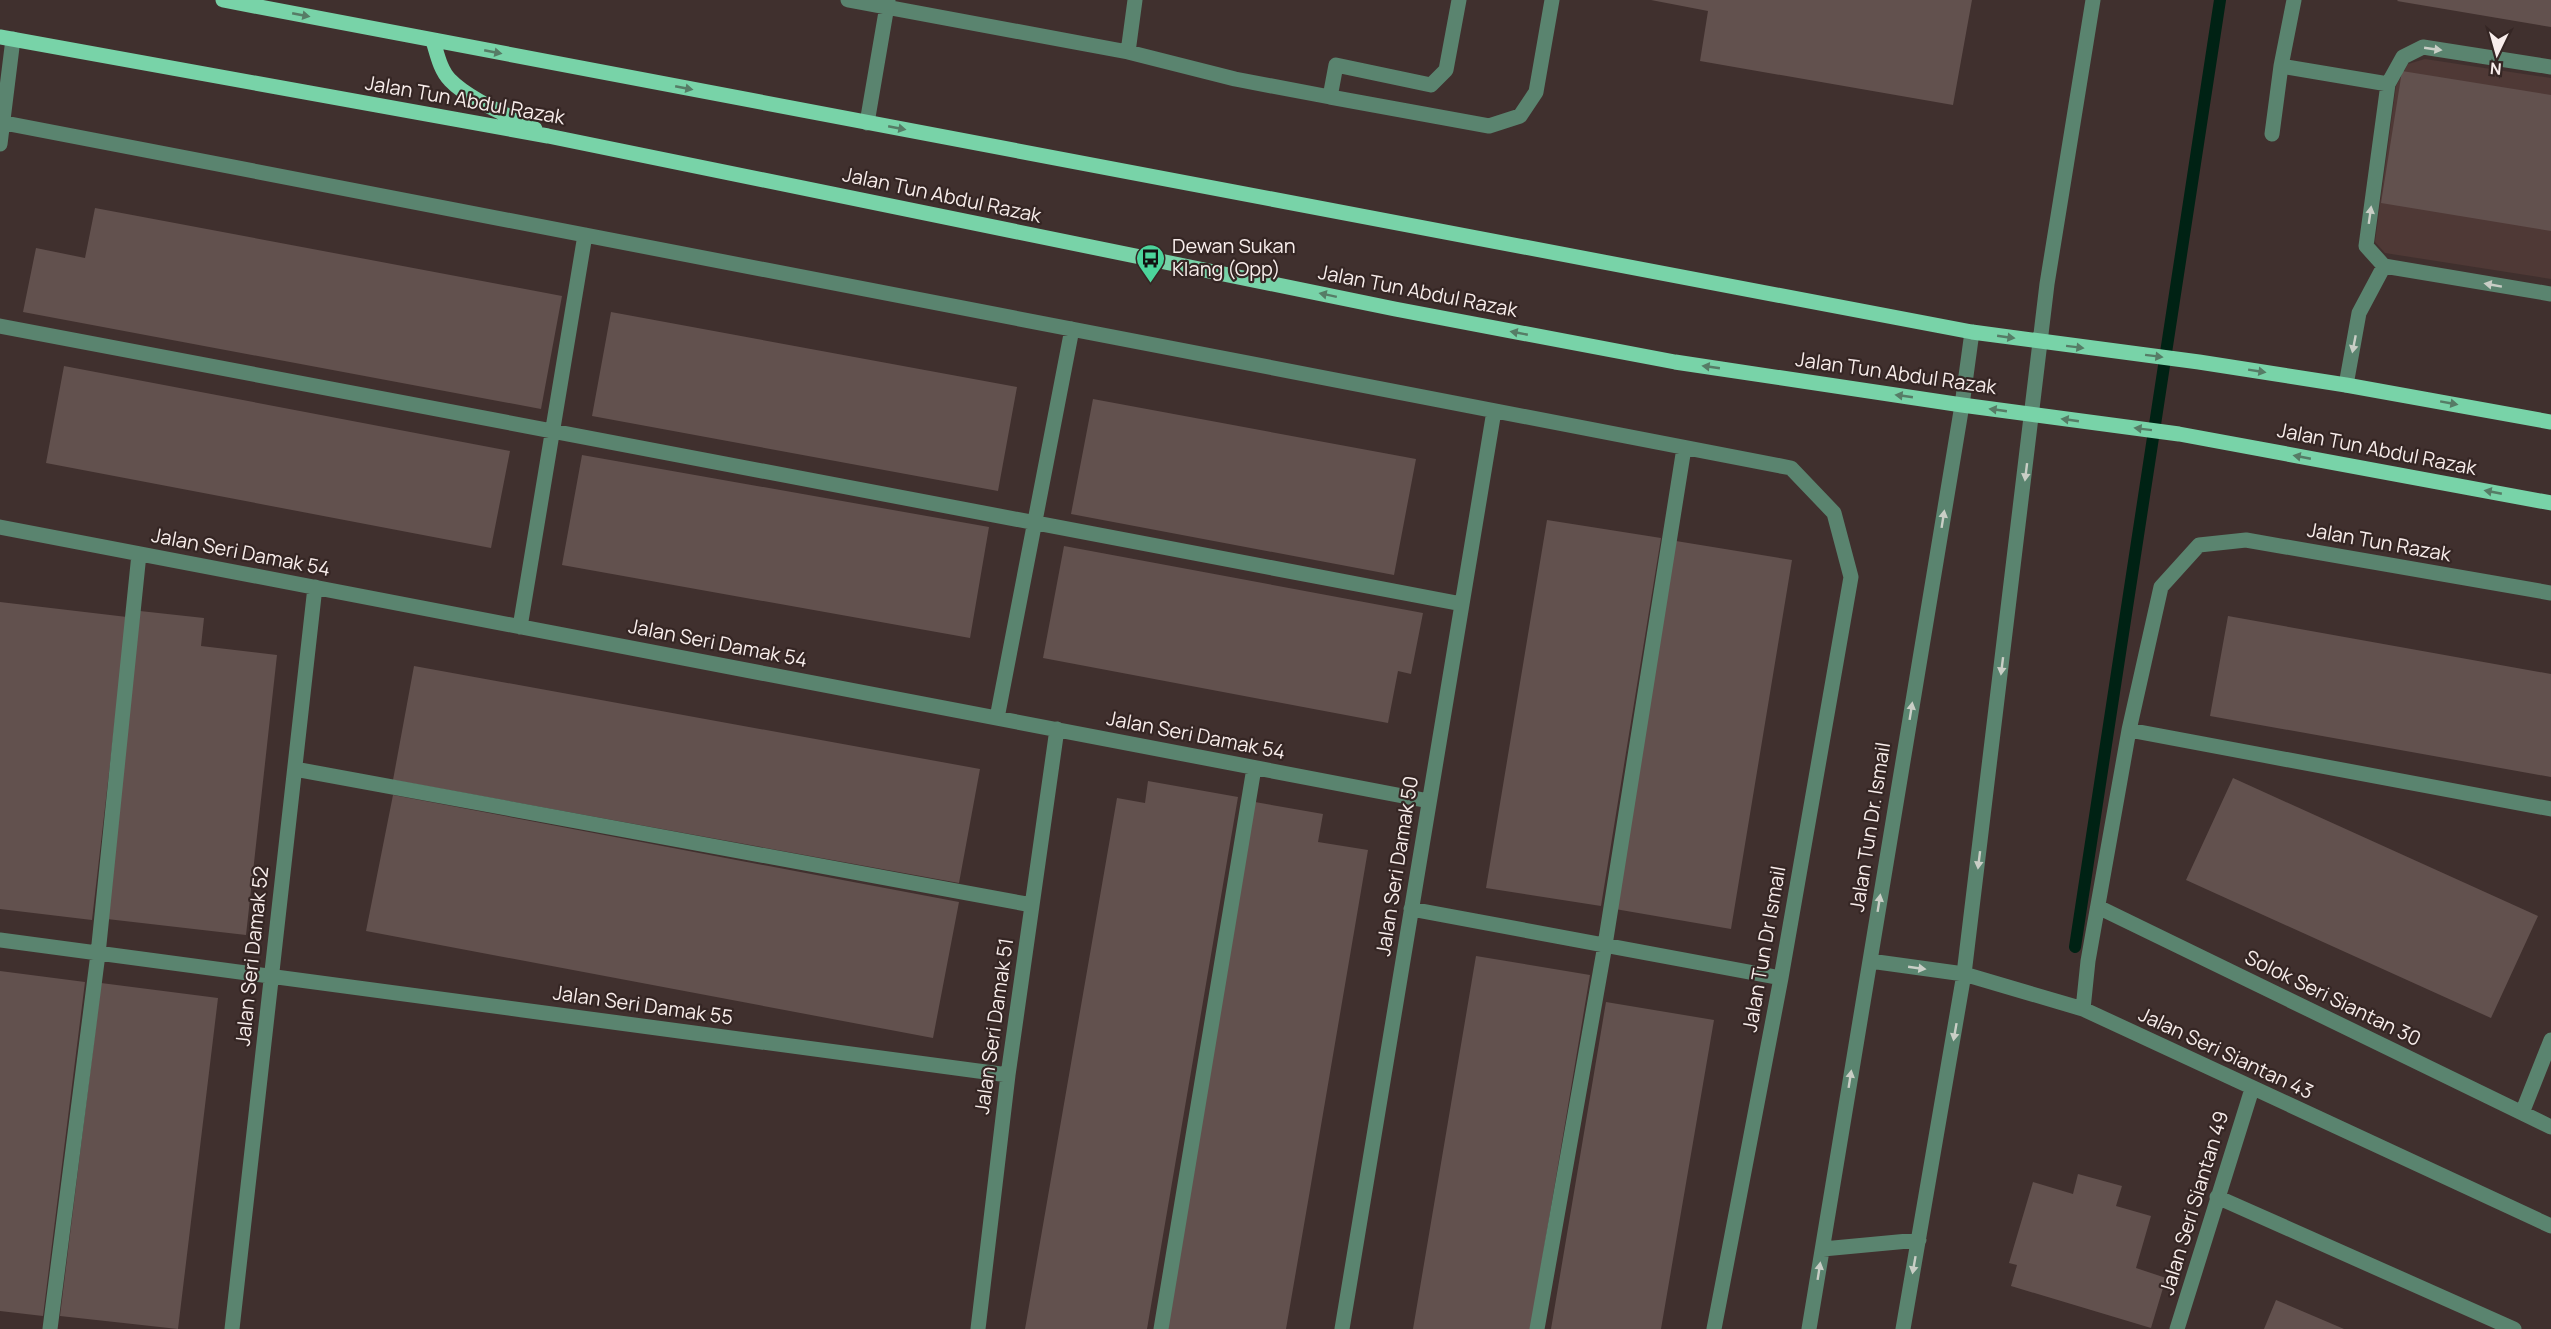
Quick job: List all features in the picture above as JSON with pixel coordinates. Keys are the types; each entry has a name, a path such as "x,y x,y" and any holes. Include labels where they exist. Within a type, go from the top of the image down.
{"main road":[{"path":"223,0 1972,332 2041,343 2199,362 2346,385 2551,422"},
{"name":"Jalan Tun Abdul Razak","path":"7,38 548,136 1407,311 1676,362 1962,405 2179,434 2551,503"},
{"path":"433,41 441,66 449,79 470,95 548,136"}],"street":[{"path":"848,0 888,4 1128,52 1235,79 1489,126 1520,116 1536,92 1552,0"},
{"path":"1128,52 1135,0"},
{"path":"1330,97 1336,65 1431,85 1446,70 1459,0"},
{"path":"1903,1329 1965,974 2049,273 2093,0"},
{"path":"2272,134 2281,66 2294,0"},
{"path":"867,123 888,4"},
{"path":"0,144 7,38"},
{"path":"2551,67 2423,47 2403,57 2388,84 2366,246 2384,266 2551,294"},
{"path":"2281,66 2388,84"},
{"path":"1,122 1684,447 1605,945 1537,1329"},
{"path":"520,627 585,235"},
{"path":"2346,385 2360,313 2384,266"},
{"path":"0,326 1462,604"},
{"path":"997,718 1072,329"},
{"name":"Jalan Tun Dr. Ismail","path":"1809,1329 1962,405 1972,332"},
{"name":"Jalan Seri Damak 50","path":"1342,1329 1494,411"},
{"name":"Jalan Tun Dr Ismail","path":"1684,447 1791,468 1834,513 1851,577 1781,978 1714,1329"},
{"name":"Jalan Seri Damak 54","path":"0,527 1429,801"},
{"name":"Jalan Tun Razak","path":"2129,730 2161,587 2199,546 2246,540 2551,593"},
{"path":"50,1329 98,954 139,554"},
{"name":"Jalan Seri Damak 52","path":"232,1329 315,587"},
{"name":"Jalan Seri Damak 51","path":"978,1329 1008,1075 1057,729"},
{"path":"2083,1009 2088,961 2129,730 2551,809"},
{"path":"1161,1329 1254,768"},
{"path":"295,769 1032,905"},
{"name":"Solok Seri Siantan 30","path":"2098,907 2551,1127"},
{"path":"1411,909 1781,978"},
{"name":"Jalan Seri Damak 55","path":"0,940 1008,1075"},
{"name":"Jalan Seri Siantan 43","path":"1870,961 1965,974 2083,1009 2551,1226"},
{"path":"2522,1113 2551,1040"},
{"name":"Jalan Seri Siantan 49","path":"2177,1329 2252,1089"},
{"path":"2217,1197 2514,1329"},
{"path":"1823,1249 1919,1240"}],"shaded area":[{"path":"2425,59 2551,78 2551,279 2385,253 2375,242 2396,86 2408,64"}],"building":[{"path":"1651,0 1972,0 1953,105 1700,61 1708,11"},
{"path":"2551,0 2551,27 2397,1"},
{"path":"2402,71 2551,95 2551,231 2381,203"},
{"path":"95,208 562,296 541,409 23,312 36,248 85,258"},
{"path":"611,312 1017,387 998,491 592,416"},
{"path":"64,366 510,451 491,548 46,463"},
{"path":"1093,399 1416,459 1394,575 1071,514"},
{"path":"582,455 989,527 970,638 562,565"},
{"path":"1547,520 1661,538 1601,906 1486,888"},
{"path":"1676,541 1792,560 1731,929 1615,909"},
{"path":"1064,546 1423,613 1411,674 1398,671 1388,723 1043,658"},
{"path":"0,602 127,617 92,920 0,909"},
{"path":"140,611 204,618 201,646 277,655 246,935 107,919"},
{"path":"2228,616 2551,674 2551,777 2210,716"},
{"path":"414,666 980,769 959,883 393,780"},
{"path":"2233,778 2538,916 2491,1018 2186,880"},
{"path":"1148,781 1238,797 1147,1329 1025,1329 1117,798 1145,803"},
{"path":"393,795 959,902 933,1038 366,931"},
{"path":"1255,802 1323,814 1318,842 1368,850 1310,1190 1286,1329 1165,1329"},
{"path":"1476,956 1590,975 1531,1329 1413,1329"},
{"path":"0,971 85,982 43,1316 0,1311"},
{"path":"101,983 218,998 178,1329 60,1316"},
{"path":"1606,1002 1714,1020 1661,1329 1551,1329"},
{"path":"2078,1174 2122,1186 2116,1206 2151,1216 2136,1268 2166,1278 2151,1328 2011,1286 2017,1265 2009,1263 2033,1182 2073,1194"},
{"path":"2276,1300 2330,1323 2344,1329 2264,1329"}],"waterway":[{"path":"2075,947 2220,0"}],"place":[{"name":"Dewan Sukan Klang (Opp)","path":"1151,284"}]}
